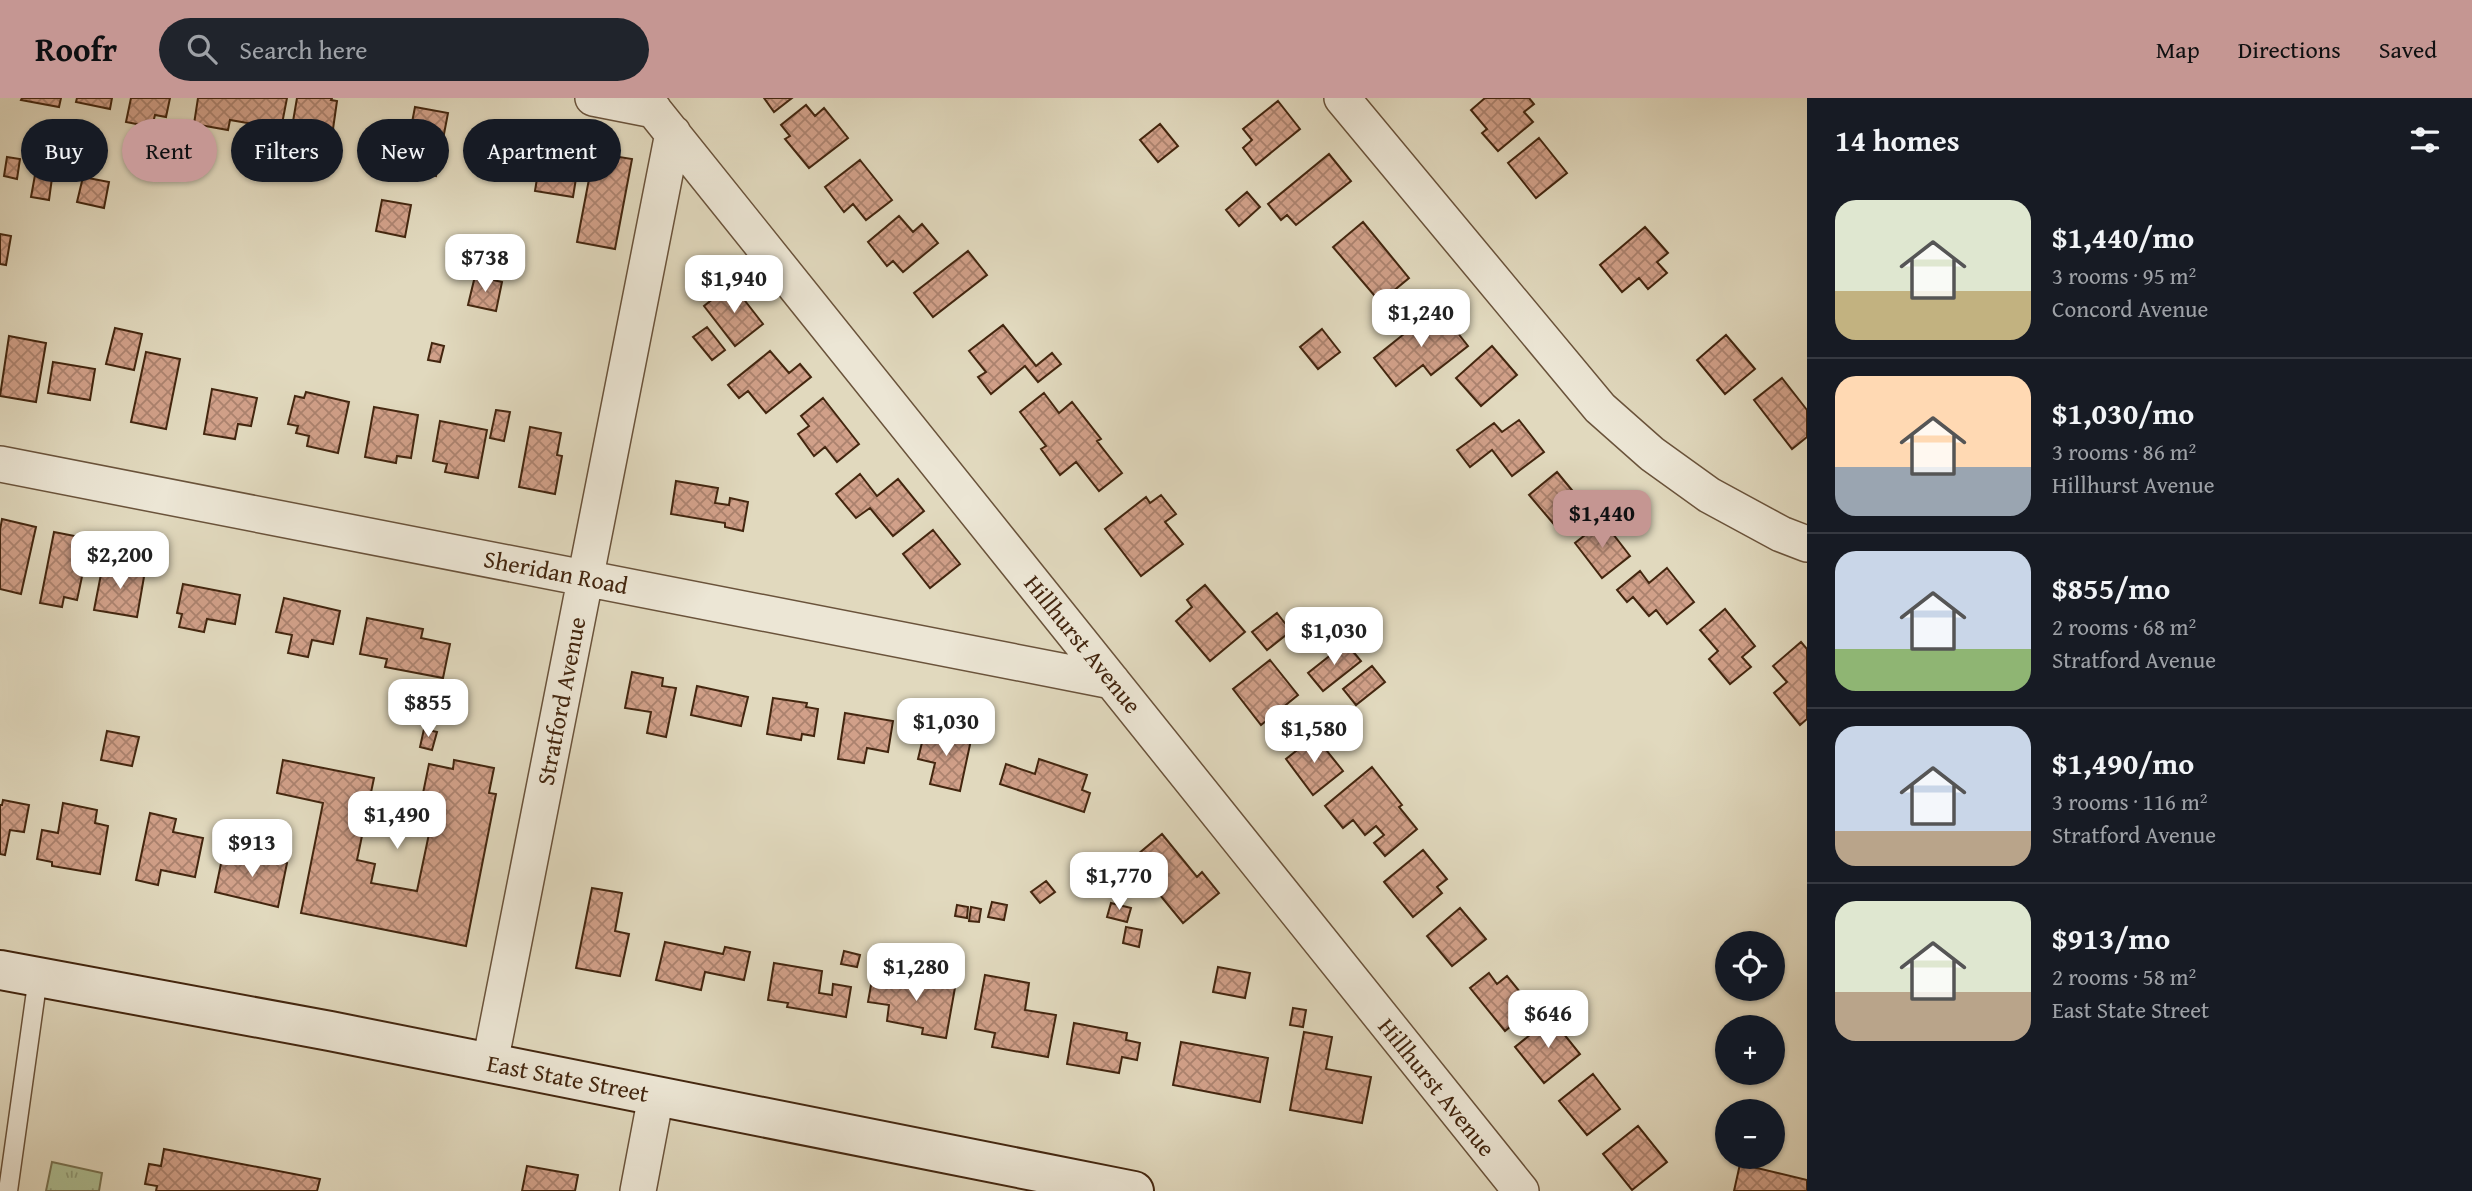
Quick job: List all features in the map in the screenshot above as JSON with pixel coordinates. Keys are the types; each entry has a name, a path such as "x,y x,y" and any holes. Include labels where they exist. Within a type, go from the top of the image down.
{"street":[{"path":"593,98 657,114"},
{"path":"1342,98 1600,408 1652,454 1709,495 1781,534 1807,544"},
{"name":"Stratford Avenue","path":"490,1063 585,578 657,114"},
{"name":"Hillhurst Avenue","path":"657,114 1521,1191"},
{"name":"Sheridan Road","path":"0,464 1112,681"},
{"name":"East State Street","path":"0,970 490,1063 1134,1191"},
{"path":"638,1191 656,1096"}],"lane":[{"path":"8,1191 38,977"}],"green space":[{"path":"52,1162 102,1173 99,1191 46,1191"}],"building":[{"path":"61,98 59,107 21,100"},
{"path":"77,98 112,98 110,109 76,102"},
{"path":"131,98 170,98 166,117 155,115 154,119 127,119"},
{"path":"198,98 287,98 283,119 231,119 228,130 217,128 217,119 195,119"},
{"path":"297,98 332,98 331,100 337,101 334,119 293,119"},
{"path":"764,98 792,98 774,112"},
{"path":"1485,98 1529,98 1534,104 1524,112 1533,122 1498,151 1482,133 1487,129 1471,110"},
{"path":"1278,101 1300,129 1256,165 1243,148 1252,140 1243,129"},
{"path":"806,105 815,116 824,108 848,138 809,168 785,139 790,136 781,125"},
{"path":"415,107 448,113 447,119 413,119"},
{"path":"1160,124 1178,146 1158,162 1140,140"},
{"path":"1539,138 1567,173 1536,198 1508,163"},
{"path":"1329,154 1351,181 1296,225 1287,215 1281,220 1268,204"},
{"path":"7,157 20,159 17,179 4,176"},
{"path":"621,157 632,159 615,249 577,242 588,182 621,182"},
{"path":"860,160 892,200 866,220 853,204 844,212 825,187"},
{"path":"34,182 51,182 49,200 31,197"},
{"path":"82,182 109,182 104,208 77,202"},
{"path":"536,182 575,182 573,197 535,191"},
{"path":"1247,192 1260,207 1239,226 1226,210"},
{"path":"382,200 411,205 405,237 376,231"},
{"path":"899,216 913,232 922,224 938,243 903,272 893,261 887,266 868,242"},
{"path":"1363,222 1409,278 1380,302 1333,247"},
{"path":"1645,227 1668,253 1657,262 1667,273 1648,289 1639,278 1622,292 1600,265"},
{"path":"0,234 11,236 6,265 0,264"},
{"path":"968,251 987,275 933,317 914,293"},
{"path":"475,276 502,282 496,311 468,305"},
{"path":"732,284 763,324 735,346 704,306"},
{"path":"1424,308 1441,329 1449,322 1468,346 1431,375 1423,365 1396,386 1374,358 1414,326 1408,320"},
{"path":"1003,325 1036,366 1052,353 1061,364 1038,382 1025,366 991,394 978,377 986,372 969,351"},
{"path":"707,327 725,350 712,360 693,337"},
{"path":"115,328 142,334 134,370 106,364"},
{"path":"1322,329 1340,352 1318,369 1300,347"},
{"path":"1726,335 1755,369 1725,394 1697,360"},
{"path":"9,336 46,343 36,402 0,396"},
{"path":"432,343 444,346 440,362 428,360"},
{"path":"1492,346 1517,375 1481,406 1456,378"},
{"path":"770,351 789,373 800,364 811,377 766,413 748,391 739,398 728,385"},
{"path":"146,352 180,359 166,429 131,422"},
{"path":"53,362 95,369 90,400 48,393"},
{"path":"1782,378 1807,410 1807,437 1792,449 1754,400"},
{"path":"212,389 257,398 251,426 238,424 235,439 204,434"},
{"path":"306,392 349,402 338,453 307,446 309,436 296,433 298,426 288,424 295,396 304,398"},
{"path":"1044,393 1059,413 1072,402 1101,439 1097,441 1122,473 1099,491 1076,462 1060,475 1041,449 1046,446 1020,412"},
{"path":"823,398 859,444 837,462 825,447 814,456 798,434 809,426 801,416"},
{"path":"374,407 418,415 411,458 397,456 396,463 365,457"},
{"path":"496,410 510,412 504,441 490,438"},
{"path":"1519,420 1544,452 1512,476 1492,450 1470,467 1457,450 1494,423 1502,432"},
{"path":"440,421 487,430 478,478 445,472 447,464 433,461"},
{"path":"530,427 561,433 557,455 562,456 555,494 519,487"},
{"path":"1557,472 1585,506 1558,529 1529,495"},
{"path":"860,474 877,496 898,479 924,511 893,536 870,508 856,518 836,494"},
{"path":"676,481 718,488 715,503 729,505 730,498 748,502 743,531 725,527 725,523 671,514"},
{"path":"1161,495 1176,514 1165,522 1183,544 1141,576 1105,529 1146,497 1150,503"},
{"path":"2,519 36,527 21,594 0,589"},
{"path":"1603,521 1630,556 1602,578 1575,543"},
{"path":"933,530 960,564 930,588 903,554"},
{"path":"54,532 90,539 77,600 64,597 62,607 40,603"},
{"path":"103,564 145,571 137,617 94,610"},
{"path":"1667,568 1694,602 1667,624 1656,610 1649,616 1633,597 1627,602 1617,590 1640,571 1649,583"},
{"path":"183,584 240,595 235,624 207,619 204,632 179,627 182,614 177,613"},
{"path":"1205,585 1245,632 1210,661 1176,621 1192,607 1187,600"},
{"path":"284,598 340,611 333,644 312,640 308,657 288,653 292,635 276,632"},
{"path":"1725,609 1755,646 1742,657 1751,667 1730,684 1709,659 1718,651 1700,630"},
{"path":"1277,613 1291,631 1267,650 1252,632"},
{"path":"367,618 423,629 421,638 450,644 443,678 385,667 387,659 360,654"},
{"path":"1801,642 1807,649 1807,719 1800,725 1774,693 1787,682 1773,666"},
{"path":"1346,643 1361,661 1323,691 1308,673"},
{"path":"1270,660 1298,695 1261,725 1233,689"},
{"path":"1372,666 1385,682 1356,705 1343,689"},
{"path":"632,672 663,678 662,686 676,688 666,737 647,733 651,712 625,708"},
{"path":"697,686 748,697 741,726 691,715"},
{"path":"773,698 807,703 806,707 818,709 814,736 802,734 801,740 767,734"},
{"path":"845,713 893,721 888,752 867,748 864,763 838,759"},
{"path":"424,729 437,732 432,750 420,747"},
{"path":"925,730 971,740 960,791 930,784 935,763 918,759"},
{"path":"107,731 139,737 132,766 101,760"},
{"path":"1315,736 1343,771 1313,795 1286,759"},
{"path":"1039,759 1087,775 1082,790 1090,793 1084,812 1000,784 1006,764 1035,774"},
{"path":"283,760 374,778 357,860 375,864 371,883 417,891 434,810 420,808 429,764 453,769 454,760 494,768 489,793 496,794 466,946 301,913 323,803 277,793"},
{"path":"1372,767 1417,829 1385,856 1374,843 1384,835 1376,826 1365,835 1353,820 1343,828 1325,806"},
{"path":"3,800 29,805 24,832 10,830 5,855 0,854 0,805"},
{"path":"63,803 97,810 95,823 108,826 100,874 52,866 52,862 37,859 42,830 58,833"},
{"path":"150,813 176,819 173,832 203,838 195,877 161,870 158,885 136,880"},
{"path":"1162,834 1197,877 1202,872 1219,893 1183,923 1131,860"},
{"path":"1423,850 1447,879 1437,887 1442,893 1413,917 1384,882"},
{"path":"238,853 287,863 278,907 215,892 222,859 236,862"},
{"path":"1046,881 1055,892 1040,903 1031,892"},
{"path":"592,888 622,893 615,931 629,934 620,976 576,968"},
{"path":"992,902 1007,905 1004,920 988,917"},
{"path":"1111,903 1131,908 1127,922 1107,917"},
{"path":"957,905 968,907 967,918 955,916"},
{"path":"971,907 981,909 979,922 969,921"},
{"path":"1460,908 1486,939 1452,966 1427,936"},
{"path":"1126,927 1142,930 1139,947 1123,943"},
{"path":"665,942 723,954 725,947 750,952 744,980 705,972 701,990 656,980"},
{"path":"844,951 860,955 857,967 841,964"},
{"path":"774,963 822,971 819,993 832,995 833,984 851,987 846,1017 787,1007 788,1003 768,1000"},
{"path":"1218,967 1250,973 1245,998 1213,992"},
{"path":"1489,973 1497,984 1507,976 1533,1008 1505,1031 1470,988"},
{"path":"873,974 896,978 895,984 916,987 918,976 956,982 946,1038 922,1034 923,1028 887,1021 889,1005 868,1002"},
{"path":"985,975 1029,983 1025,1010 1056,1015 1048,1057 992,1047 995,1033 975,1029"},
{"path":"1293,1008 1306,1010 1303,1027 1290,1025"},
{"path":"1551,1018 1580,1054 1544,1083 1515,1047"},
{"path":"1074,1023 1127,1033 1126,1040 1140,1043 1137,1060 1122,1057 1119,1073 1067,1064"},
{"path":"1304,1032 1332,1037 1326,1069 1371,1077 1362,1123 1290,1110"},
{"path":"1181,1042 1268,1058 1260,1102 1173,1085"},
{"path":"1593,1074 1620,1109 1587,1135 1559,1101"},
{"path":"1638,1126 1667,1162 1632,1190 1603,1154"},
{"path":"164,1149 320,1179 317,1191 156,1191 157,1186 145,1184 149,1164 161,1166"},
{"path":"527,1166 578,1175 575,1191 522,1191"},
{"path":"1739,1169 1761,1169 1807,1180 1807,1191 1734,1191"}]}
